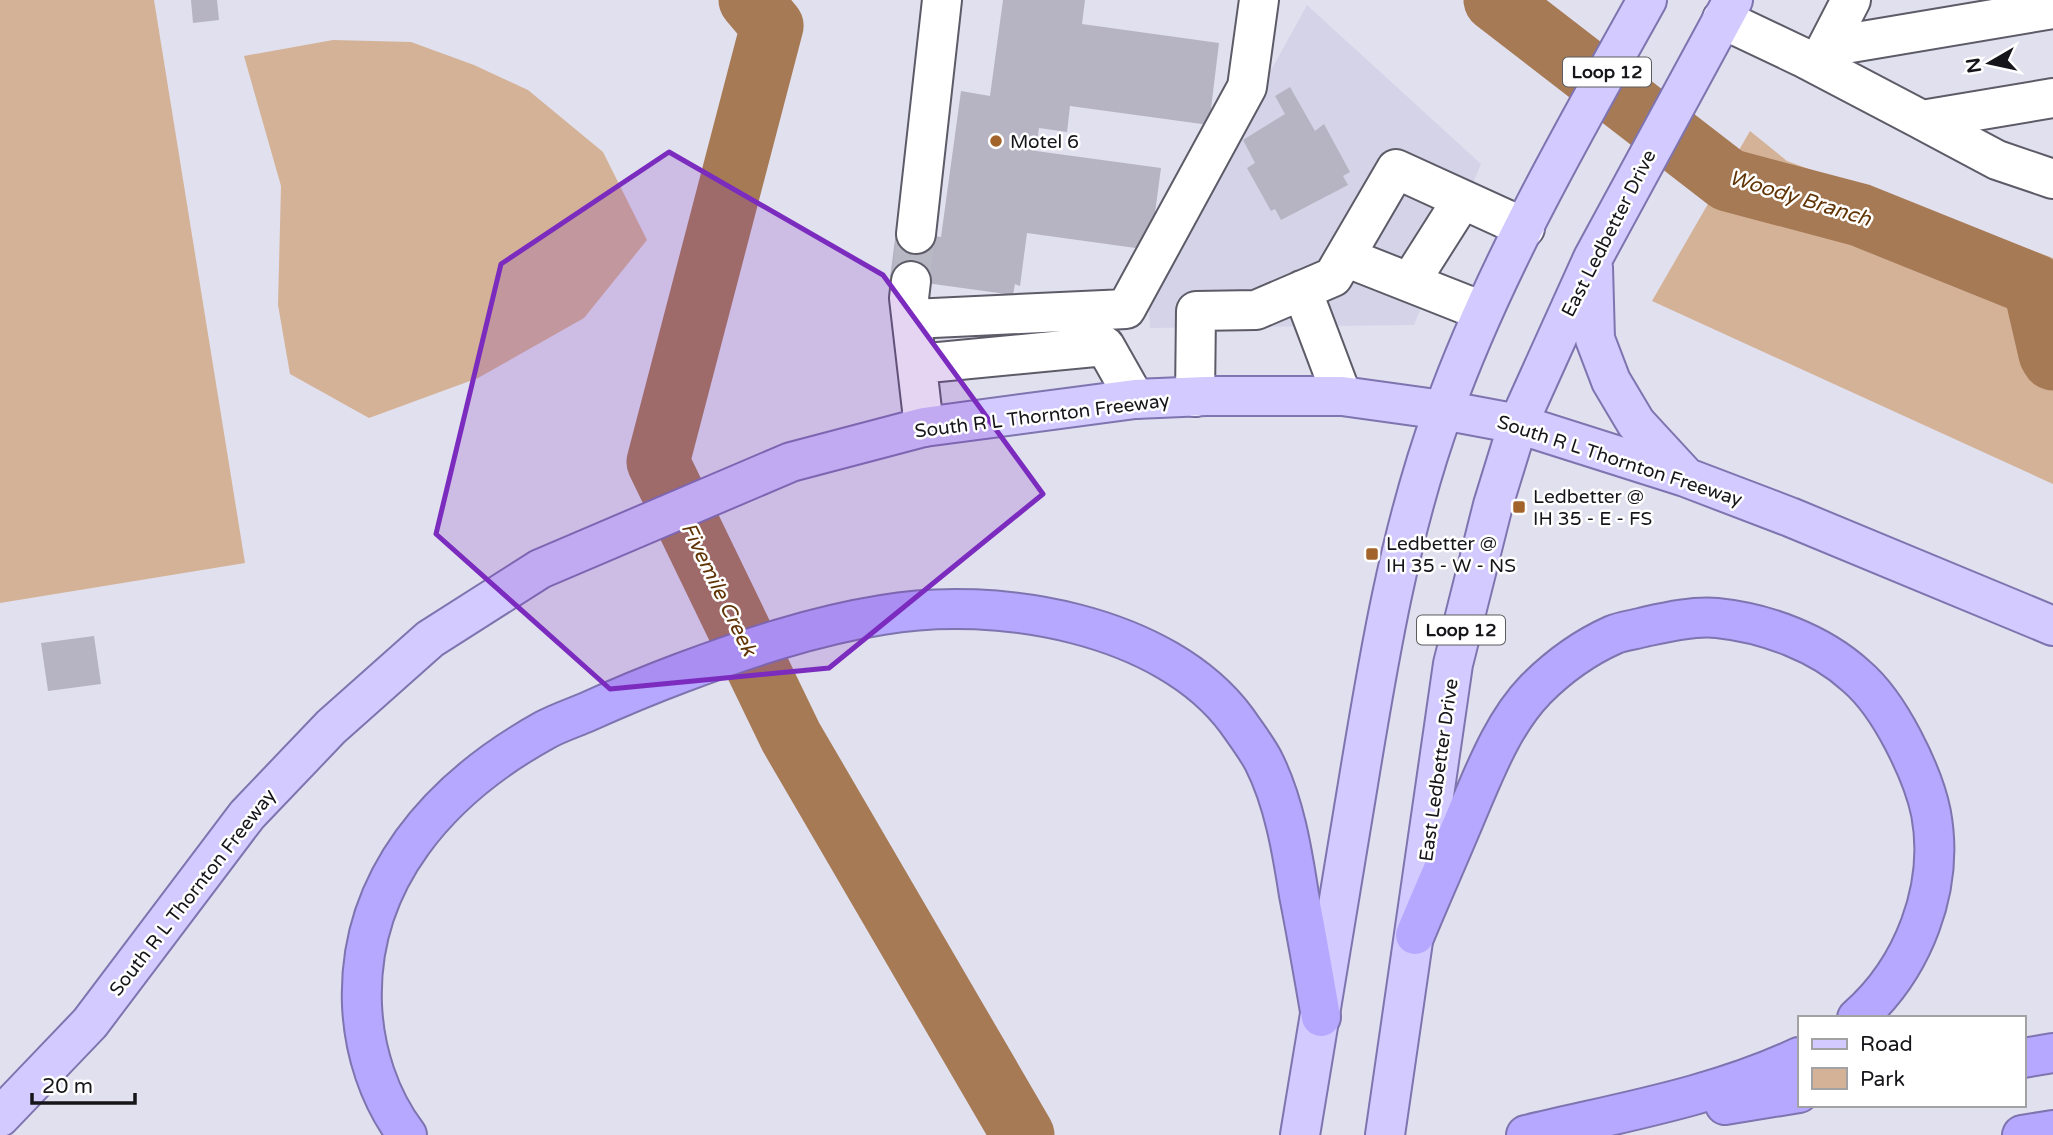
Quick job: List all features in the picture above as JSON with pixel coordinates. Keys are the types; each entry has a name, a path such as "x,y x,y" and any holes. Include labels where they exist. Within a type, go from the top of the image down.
{"highway":[{"path":"407,1135 377,1083 363,1028 361,978 370,923 389,877 414,839 448,801 485,768 546,729 737,652 884,614 939,610 994,611 1052,618 1104,631 1152,650 1197,680 1235,718 1263,761 1282,811 1295,868 1321,1017"},
{"path":"1415,935 1486,769 1508,727 1534,691 1570,659 1615,634 1668,622 1715,618 1763,626 1812,645 1857,676 1891,716 1916,764 1931,814 1933,863 1925,911 1903,964 1877,1000 1859,1016"},
{"path":"2025,1058 2053,1054"},
{"path":"1526,1135 1712,1090 1750,1079 1798,1057"},
{"path":"1526,1135 1798,1093"},
{"path":"2022,1135 2053,1130"}],"main road":[{"name":"Loop 12","path":"1300,1135 1380,650 1418,491 1443,410 1482,311 1578,124 1642,10"},
{"name":"East Ledbetter Drive","path":"1385,1135 1453,664 1493,505 1518,424 1592,258 1721,22"},
{"path":"1592,258 1595,339 1611,381 1636,423 1685,477"},
{"name":"South R L Thornton Freeway","path":"1,1114 90,1023 247,815 331,727 430,639 540,569 791,462 924,427 1135,399 1195,397 1342,396 1443,410 1518,424 1685,477 1790,517 2053,626"}],"lane":[{"path":"916,234 942,0"},
{"path":"912,319 1126,309 1247,87 1259,0"},
{"path":"1822,56 1851,0"},
{"path":"1822,56 2053,9"},
{"path":"1721,22 1822,56 1922,120 1997,160 2053,179"},
{"path":"1922,120 2053,98"},
{"path":"1195,397 1196,311 1256,310 1333,277 1396,169 1525,228"},
{"path":"1410,282 1462,200"},
{"path":"1345,257 1482,311"},
{"path":"911,281 909,298 924,427"},
{"path":"1302,290 1342,396"},
{"path":"918,364 1105,346 1135,399"}],"highlighted area":[{"path":"669,152 883,275 1043,494 829,668 610,689 436,534 501,264"}],"shaded area":[{"path":"1307,5 1481,164 1414,325 1150,328 1148,293"}],"green space":[{"path":"0,0 154,0 245,563 0,603"},
{"path":"333,40 411,42 474,65 528,90 603,152 647,240 584,318 478,378 369,418 290,374 278,305 281,186 244,56"},
{"path":"1750,131 1787,161 2053,258 2053,484 1652,301"}],"building":[{"path":"191,0 217,0 219,20 193,23"},
{"name":"Motel 6","path":"1003,0 1085,0 1082,24 1219,43 1209,125 1070,106 1067,132 1039,128 1036,151 1161,168 1150,250 1027,233 1020,286 1015,284 1013,295 890,278 896,231 941,237 961,91 990,96"},
{"path":"1290,87 1315,131 1324,124 1350,172 1343,176 1348,185 1281,220 1275,209 1271,211 1247,168 1255,163 1243,140 1285,114 1275,96"},
{"path":"94,636 101,684 48,691 41,643"}],"waterway":[{"name":"Fivemile Creek","path":"750,0 772,26 658,462 791,737 1023,1135"},
{"name":"Woody Branch","path":"1495,0 1728,180 1860,215 2034,285 2053,359"}],"tunnel":[{"path":"911,281 916,234"}],"place":[{"name":"Motel 6","path":"996,141"},
{"name":"Ledbetter @ IH 35 - E - FS","path":"1519,507"},
{"name":"Ledbetter @ IH 35 - W - NS","path":"1372,554"}]}
